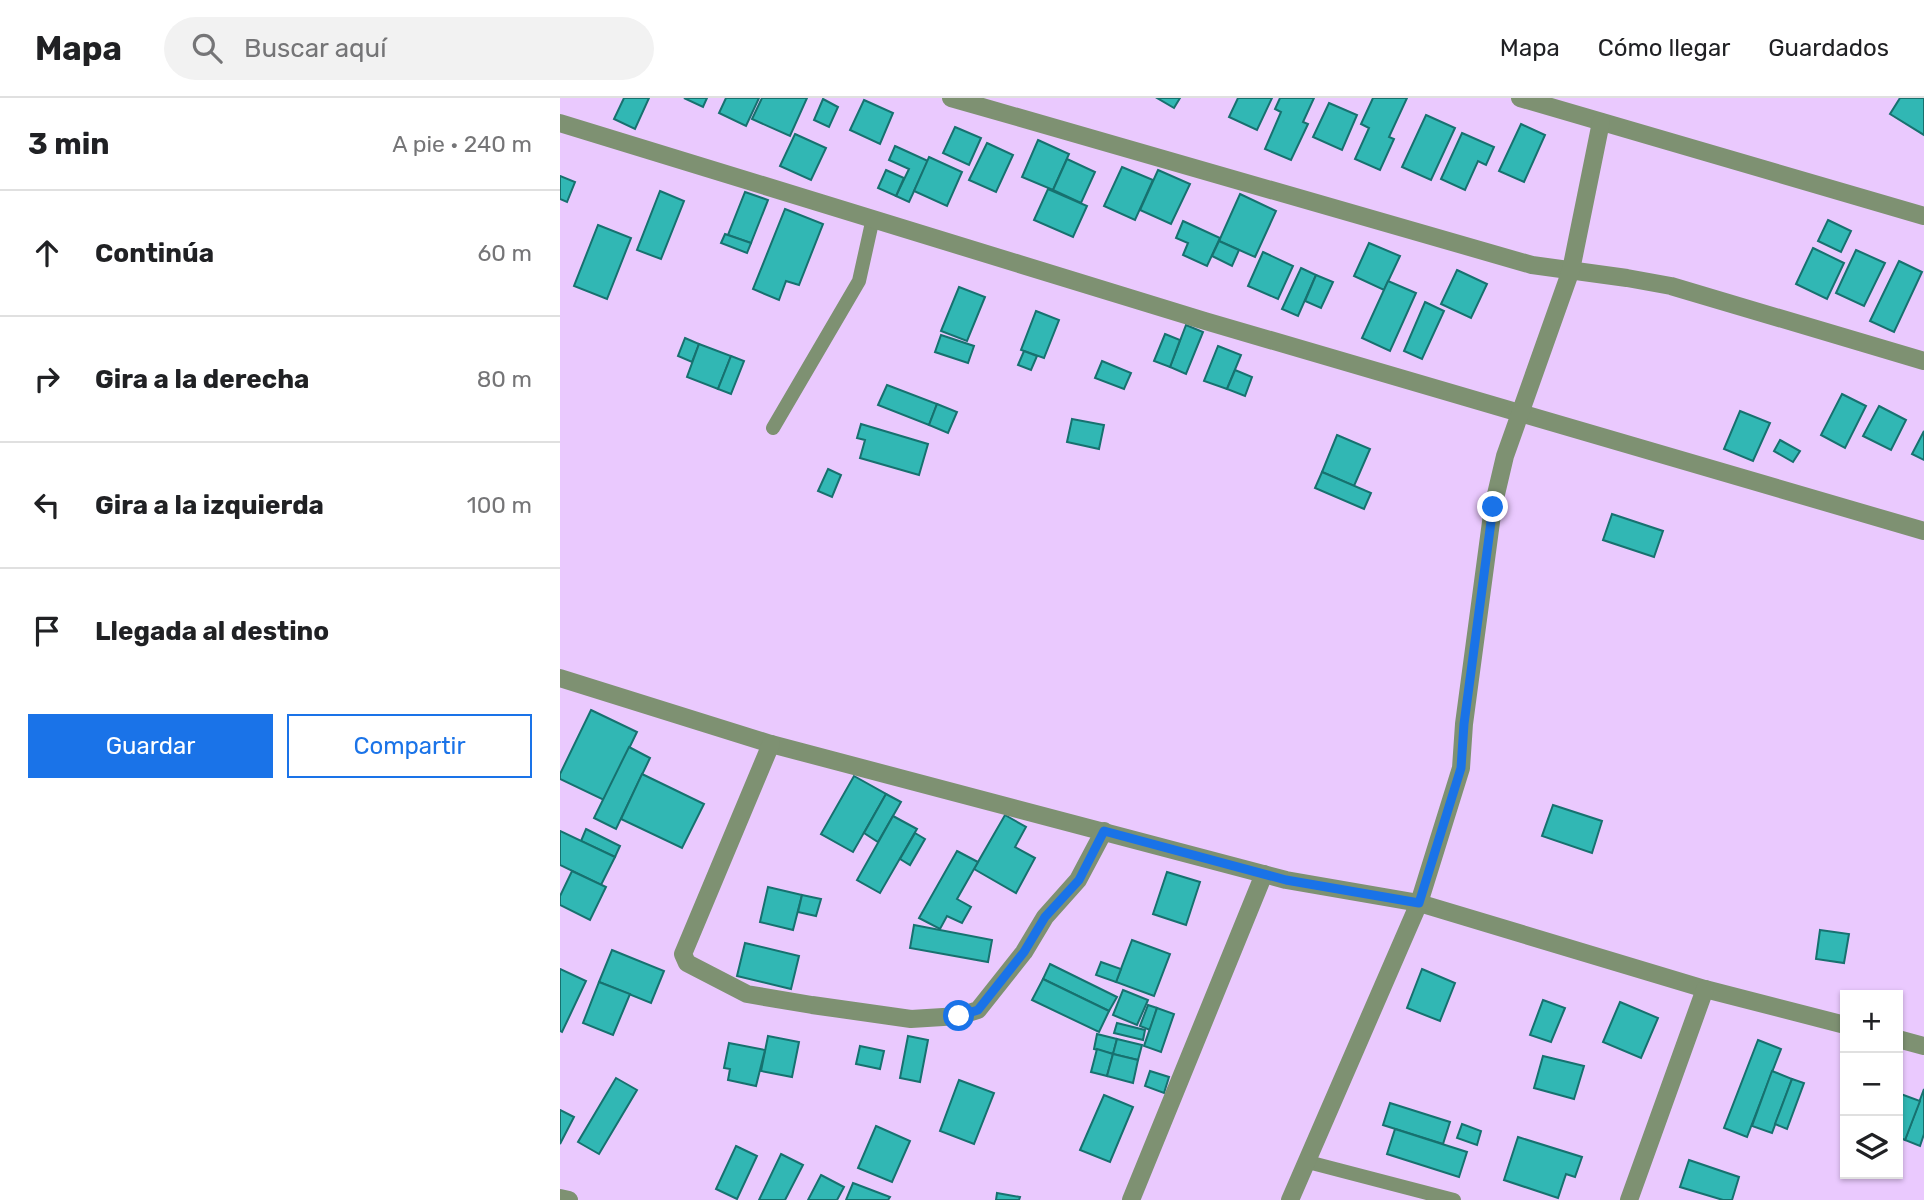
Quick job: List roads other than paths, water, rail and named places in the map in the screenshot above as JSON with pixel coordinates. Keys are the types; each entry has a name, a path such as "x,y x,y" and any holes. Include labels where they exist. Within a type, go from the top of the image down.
{"street":[{"path":"951,98 1532,265 1671,286 1924,361"},
{"path":"1520,98 1924,216"},
{"path":"560,122 1520,414 1924,531"},
{"path":"1290,1200 1419,903 1461,768 1464,724 1493,507 1505,456 1571,270 1601,122"},
{"path":"560,678 771,744 1286,880 1419,903 1705,989 1840,1025"},
{"path":"771,744 683,954 687,963 747,994 912,1019 959,1016 978,1010 1024,952 1045,917 1079,880 1104,831"},
{"path":"1131,1200 1264,874"},
{"path":"1629,1200 1705,989"},
{"path":"1903,1040 1924,1046"},
{"path":"560,1198 569,1200"}],"lane":[{"path":"773,428 859,281 873,218"},
{"path":"1308,1162 1454,1200"}]}
